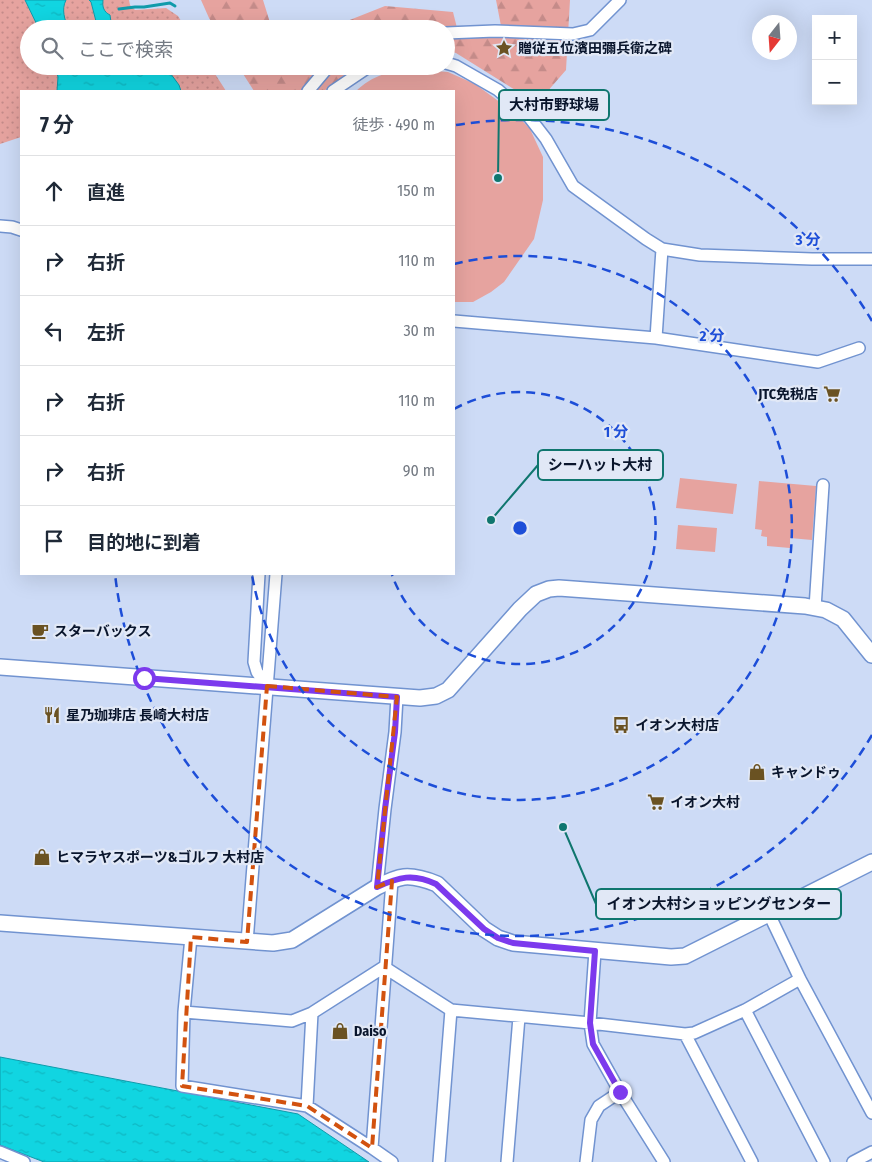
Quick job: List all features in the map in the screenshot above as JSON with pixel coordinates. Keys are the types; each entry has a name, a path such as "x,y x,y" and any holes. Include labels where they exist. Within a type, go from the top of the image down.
{"street":[{"path":"455,33 495,31 573,34 590,30 620,0"},
{"path":"455,66 498,90 529,116 574,186 662,249 700,255 872,259"},
{"path":"309,90 321,75"},
{"path":"334,90 357,75"},
{"path":"0,226 20,230"},
{"path":"656,338 662,249"},
{"path":"455,321 656,338 818,362 860,348"},
{"path":"815,608 823,485"},
{"path":"259,575 254,662 257,672 267,686"},
{"path":"247,942 276,575"},
{"path":"0,668 397,697 420,698 436,696 448,690 520,609 536,594 549,589 559,588 826,610 843,620 872,655"},
{"path":"377,887 395,732 397,697"},
{"path":"0,923 273,943 292,940 377,887 392,880 405,877 428,880 436,884 484,929 498,938 513,943 671,957 684,956 872,862"},
{"path":"372,1148 384,967 392,880"},
{"path":"769,914 800,979 872,1114"},
{"path":"191,937 184,1012 182,1086 307,1106 392,1162"},
{"path":"595,951 590,1023 593,1044 620,1092 664,1162"},
{"path":"384,967 451,1010 685,1034 694,1033 745,1010 800,979"},
{"path":"184,1012 292,1021 312,1013 384,967"},
{"path":"439,1162 451,1010"},
{"path":"745,1010 824,1162"},
{"path":"307,1106 312,1013"},
{"path":"507,1162 519,1017"},
{"path":"685,1034 752,1162"},
{"path":"586,1162 591,1120 599,1106 620,1092"},
{"path":"0,1152 24,1162"},
{"path":"853,1162 872,1152"}],"highlighted area":[{"path":"267,686 397,697 377,887 392,881 372,1148 307,1106 182,1086 191,937 247,942"}],"green space":[{"path":"0,0 129,0 130,5 135,10 166,8 178,16 180,20 20,20 20,75 216,75 225,90 20,90 20,137 0,144"},
{"path":"201,0 263,0 269,20 210,20"},
{"path":"496,0 570,0 566,70 540,100 528,98 455,53 455,20 457,28 501,26"},
{"path":"385,6 453,12 455,20 350,20"},
{"path":"244,75 344,75 325,90 253,90"},
{"path":"382,75 455,75 475,84 515,113 530,129 543,157 543,200 534,239 504,282 473,302 455,302 455,90 357,90"},
{"path":"680,478 737,484 733,514 676,508"},
{"path":"759,481 816,486 812,540 790,538 790,548 767,546 767,537 761,536 762,530 755,529"},
{"path":"678,525 717,528 715,552 676,549"}],"water":[{"path":"25,0 66,0 64,11 66,20 35,20"},
{"path":"89,0 103,0 104,9 110,15 111,20 96,20"},
{"path":"57,75 172,75 181,90 57,90"},
{"path":"0,1057 298,1114 369,1162 44,1162 0,1145"}],"waterway":[{"path":"119,9 170,3 175,6"}],"place":[{"name":"贈従五位濱田彌兵衛之碑","path":"504,48"},
{"name":"大村市野球場","path":"498,178"},
{"name":"JTC免税店","path":"832,394"},
{"name":"シーハット大村","path":"491,520"},
{"name":"スターバックス","path":"40,631"},
{"name":"星乃珈琲店 長崎大村店","path":"52,715"},
{"name":"イオン大村店","path":"621,725"},
{"name":"キャンドゥ","path":"757,772"},
{"name":"イオン大村","path":"656,802"},
{"name":"イオン大村ショッピングセンター","path":"563,827"},
{"name":"ヒマラヤスポーツ&ゴルフ 大村店","path":"42,857"},
{"name":"Daiso","path":"340,1031"}],"route":[{"path":"144,678 397,697 395,732 377,887 392,880 405,877 428,880 436,884 484,929 498,938 513,943 534,946 595,951 590,1023 593,1044 620,1092"}]}
